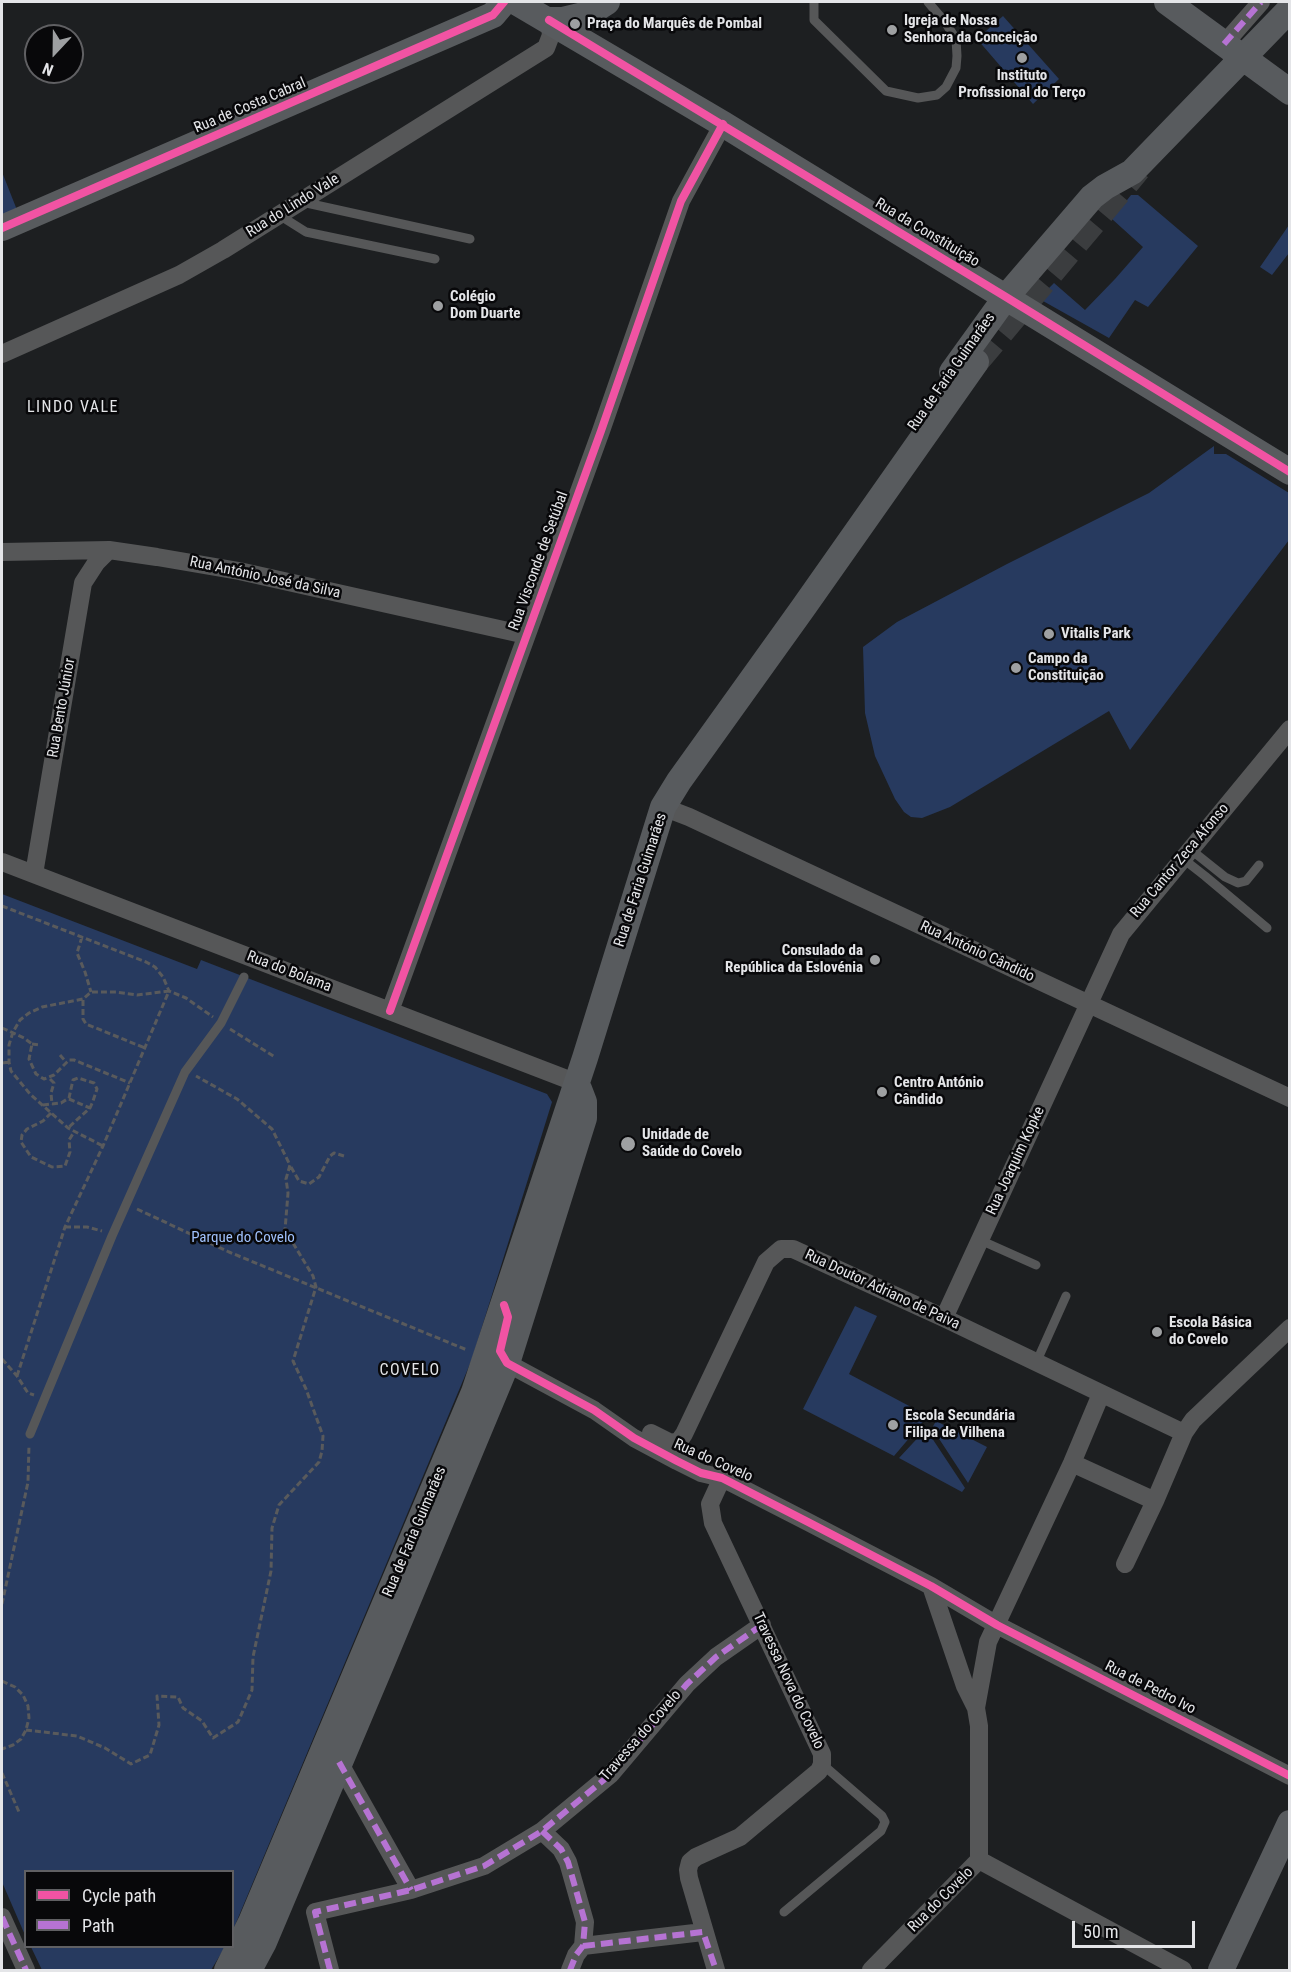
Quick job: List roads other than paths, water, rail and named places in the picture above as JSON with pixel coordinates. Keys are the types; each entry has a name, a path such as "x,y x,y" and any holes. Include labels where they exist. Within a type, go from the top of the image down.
{"main road":[{"name":"Rua de Costa Cabral","path":"2,228 493,15 504,2"},
{"path":"516,2 549,20 563,20 588,14 607,2"},
{"path":"1167,2 1290,92"},
{"name":"Rua de Faria Guimarães","path":"803,608 802,593 805,581 1006,297 1092,197 1132,172 1219,81 1234,51 1275,7"},
{"name":"Rua da Constituição","path":"549,20 723,124 1290,472"},
{"name":"Rua de Faria Guimarães","path":"227,1971 251,1922 474,1392 577,1083 663,807 679,781 976,362"},
{"name":"Rua de Faria Guimarães","path":"249,1971 264,1942 507,1363 584,1118 584,1102 577,1083"},
{"path":"1221,1971 1290,1823"}],"street":[{"name":"Rua do Lindo Vale","path":"2,354 179,275 279,215 546,48 551,35 549,20"},
{"name":"Rua Visconde de Setúbal","path":"390,1011 601,431 681,201 723,124"},
{"name":"Rua António José da Silva","path":"2,552 109,550 157,557 239,572 526,635"},
{"name":"Rua Bento Júnior","path":"34,874 83,583 89,572 109,550"},
{"name":"Rua Cantor Zeca Afonso","path":"1089,1003 1121,934 1290,729"},
{"name":"Rua António Cândido","path":"663,807 690,817 1290,1098"},
{"name":"Rua do Bolama","path":"2,862 577,1083"},
{"name":"Rua Joaquim Kopke","path":"944,1318 1089,1003"},
{"name":"Rua Doutor Adriano de Paiva","path":"594,1410 616,1415 670,1443 679,1441 766,1262 781,1249 793,1249 944,1318 1184,1433"},
{"path":"504,1305 508,1317 501,1352 507,1363"},
{"path":"1125,1564 1184,1433 1194,1420 1290,1328"},
{"name":"Rua do Covelo","path":"507,1363 594,1410 634,1438 677,1461 701,1473 722,1478 931,1586 997,1625 988,1642 976,1708"},
{"path":"997,1625 1072,1463 1101,1394"},
{"path":"1072,1463 1155,1501"},
{"name":"Travessa Nova do Covelo","path":"703,1932 689,1878 690,1862 740,1837 819,1771 822,1764 822,1754 710,1513 710,1504 722,1478"},
{"name":"Rua do Covelo","path":"871,1971 979,1860 979,1726 976,1708 965,1686 931,1586"},
{"name":"Travessa do Covelo","path":"330,1971 315,1912 411,1890 484,1866 542,1831 611,1774 687,1684 716,1657 762,1625"},
{"name":"Rua de Pedro Ivo","path":"997,1625 1290,1776"},
{"path":"339,1762 411,1890"},
{"path":"542,1831 561,1849 568,1862 585,1922 583,1946 576,1955 570,1971"},
{"path":"979,1860 1183,1971"},
{"path":"2,1917 6,1941 26,1971"},
{"path":"583,1946 703,1932 716,1971"}],"lane":[{"path":"814,2 814,20 886,91 918,98 937,95 946,87 956,68 956,39 945,22 927,2"},
{"path":"300,202 470,239"},
{"path":"279,215 306,232 435,259"},
{"path":"1186,854 1238,883 1246,881 1259,866"},
{"path":"1186,854 1205,876 1267,928"},
{"path":"30,1434 112,1236 185,1072 221,1023 244,977"},
{"path":"980,1240 1036,1265"},
{"path":"1036,1363 1066,1296"},
{"path":"784,1912 881,1831 885,1822 882,1816 822,1764"}],"tunnel":[{"path":"976,362 1138,169"}],"place":[{"name":"Praça do Marquês de Pombal","path":"575,24"},
{"name":"Igreja de Nossa Senhora da Conceição","path":"892,30"},
{"name":"Instituto Profissional do Terço","path":"1022,58"},
{"name":"Colégio Dom Duarte","path":"438,306"},
{"name":"Vitalis Park","path":"1049,634"},
{"name":"Campo da Constituição","path":"1016,668"},
{"name":"Consulado da República da Eslovénia","path":"875,960"},
{"name":"Centro António Cândido","path":"882,1092"},
{"name":"Unidade de Saúde do Covelo","path":"628,1144"},
{"name":"Escola Básica do Covelo","path":"1157,1332"},
{"name":"Escola Secundária Filipa de Vilhena","path":"893,1425"}],"district":[{"name":"LINDO VALE","path":"73,408"},
{"name":"COVELO","path":"410,1371"}],"park label":[{"name":"Parque do Covelo","path":"243,1238"}]}
